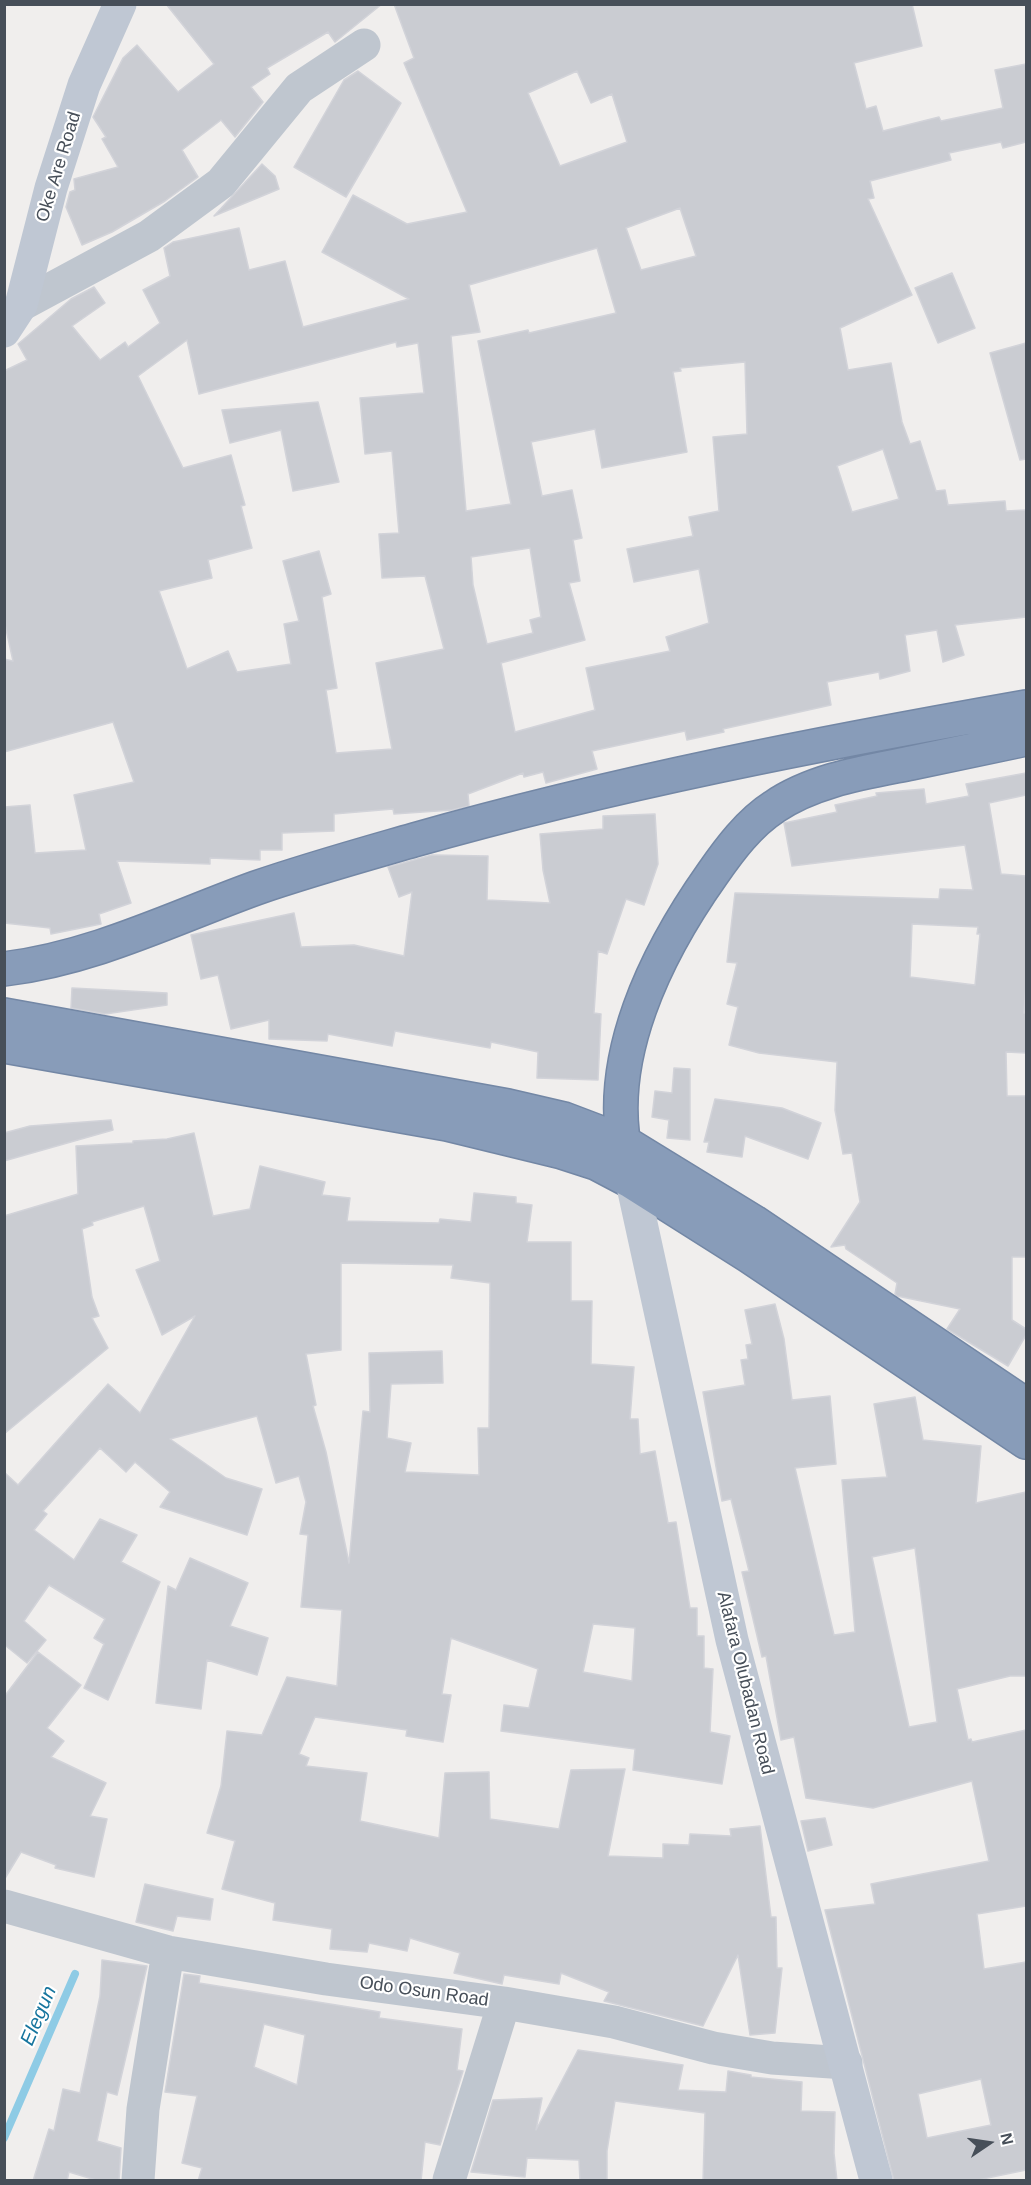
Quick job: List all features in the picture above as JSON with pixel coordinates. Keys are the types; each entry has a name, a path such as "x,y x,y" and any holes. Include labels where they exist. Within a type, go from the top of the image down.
{"highway":[{"path":"4,969 45,964 100,948 258,888 415,840 609,789 796,749 1026,719"},
{"path":"632,1182 622,1140 621,1101 626,1063 639,1010 671,941 694,900 731,847 773,807 820,785 1026,719"},
{"path":"4,1015 508,1106 564,1119 622,1140 754,1222 1026,1405"},
{"path":"4,1046 447,1124 562,1152 596,1163 632,1182 749,1256 1026,1442"}],"street":[{"name":"Oke Are Road","path":"13,318 84,85 120,4"},
{"path":"13,318 149,236 221,183 299,88 364,45"},
{"name":"Alafara Olubadan Road","path":"632,1182 732,1640 876,2181"},
{"name":"Odo Osun Road","path":"4,1906 168,1952 326,1979 504,2003 614,2022 723,2049 772,2058 846,2063"},
{"path":"138,2181 143,2109 168,1952"},
{"path":"449,2181 504,2003"}],"building":[{"path":"166,4 382,4 335,42 328,32 267,68 270,74 251,87 263,102 235,137 221,120 182,150 198,177 165,201 112,232 82,245 66,207 70,192 75,190 74,179 118,167 102,139 106,137 93,117 123,58 137,45 178,92 214,64"},
{"path":"394,4 912,4 922,46 854,63 866,109 876,106 883,131 939,117 941,121 1003,108 995,70 1026,64 1026,142 1003,148 1001,142 949,153 951,160 870,181 874,198 868,199 912,295 840,328 848,370 891,363 902,422 910,444 920,441 936,491 945,490 948,505 1005,501 1006,511 1026,510 1026,617 955,625 964,655 943,662 937,630 905,635 910,671 880,679 879,672 827,682 831,705 723,729 724,732 687,740 685,731 592,751 597,769 546,783 543,772 524,777 523,773 468,794 469,806 452,810 394,814 393,809 334,814 334,831 282,833 282,850 260,850 260,860 210,858 210,864 117,861 131,903 99,914 101,924 51,934 50,928 4,923 4,807 30,805 35,853 86,850 74,795 134,782 113,722 4,752 4,659 13,661 4,620 4,371 27,360 18,344 71,299 94,287 105,303 72,326 100,360 125,342 128,347 160,323 143,290 170,276 164,248 173,242 239,228 249,270 285,261 303,327 409,299 322,252 353,195 407,224 467,212 404,63 414,58","holes":["577,71 591,103 612,94 627,142 560,166 528,93","680,208 696,256 641,270 626,228","597,248 616,313 529,333 528,330 478,341 511,504 466,511 451,336 480,332 469,285","187,340 199,394 396,342 397,347 418,343 424,393 360,398 365,454 392,451 399,533 379,534 382,578 425,576 444,649 376,663 392,749 336,753 326,690 337,688 322,597 331,594 319,551 283,561 299,621 284,624 291,664 237,672 228,651 187,669 159,591 212,578 208,560 252,548 241,506 245,505 231,455 183,468 138,376","745,362 747,434 713,437 719,511 689,517 693,536 627,549 634,582 699,569 709,623 666,637 670,651 586,668 595,710 515,732 501,663 585,640 569,583 580,581 573,540 582,538 572,490 542,496 531,442 595,429 602,468 687,452 673,372 681,371 680,368","883,449 899,499 852,512 837,466","530,548 541,617 530,620 533,633 487,644 473,585 471,557"]},
{"path":"358,71 401,103 346,197 294,167 344,80"},
{"path":"262,164 275,176 279,189 214,216"},
{"path":"952,273 975,328 938,343 915,288"},
{"path":"1026,343 1026,459 1020,460 990,353"},
{"path":"318,402 339,482 293,491 281,430 230,443 222,410"},
{"path":"1026,773 1026,795 989,803 1001,874 1026,876 1024,1013 1026,1013 1026,1053 1006,1052 1007,1096 1026,1096 1026,1257 1012,1257 1012,1320 1026,1329 1026,1335 1008,1366 947,1329 960,1309 897,1296 895,1294 897,1283 846,1249 845,1245 831,1247 860,1202 852,1153 843,1154 835,1110 837,1062 759,1053 729,1045 738,1007 727,1004 737,963 727,962 735,893 939,899 940,889 973,890 965,845 792,866 784,823 837,812 835,805 877,796 876,793 924,789 926,804 969,796 966,784","holes":["912,924 978,927 977,934 980,934 975,985 910,977"]},
{"path":"655,814 658,864 644,905 626,899 607,954 598,951 594,1013 601,1014 598,1080 537,1078 538,1052 491,1042 490,1048 395,1031 392,1046 328,1034 327,1041 269,1039 269,1020 231,1029 218,975 201,979 191,935 294,913 301,947 354,945 404,956 412,892 399,897 388,867 432,855 488,856 487,900 550,903 543,870 540,834 603,829 603,816"},
{"path":"72,988 167,993 167,1005 105,1014 71,1008"},
{"path":"674,1068 690,1069 690,1140 667,1138 669,1120 652,1117 655,1091 672,1093"},
{"path":"715,1099 782,1108 821,1123 808,1159 745,1136 742,1157 707,1152 709,1142 704,1142"},
{"path":"111,1120 113,1130 4,1161 4,1133 30,1126"},
{"path":"194,1133 213,1216 250,1209 260,1166 325,1182 322,1195 350,1198 347,1221 439,1223 440,1219 471,1222 474,1193 516,1197 516,1203 532,1205 527,1242 571,1242 571,1301 592,1301 591,1364 634,1367 630,1419 638,1419 640,1454 655,1451 668,1523 676,1522 690,1608 697,1608 697,1636 704,1636 704,1668 713,1669 710,1732 730,1736 722,1784 633,1770 635,1749 501,1731 504,1705 529,1708 538,1669 451,1638 442,1694 451,1695 443,1742 406,1736 407,1730 315,1717 299,1754 309,1758 306,1766 367,1773 360,1821 439,1838 445,1773 489,1772 490,1819 559,1829 571,1770 625,1769 608,1856 663,1858 663,1844 689,1845 690,1834 731,1836 730,1829 760,1826 771,1917 776,1917 777,1968 782,1968 775,2033 750,2035 738,1955 703,2026 604,2001 609,1992 561,1973 559,1984 504,1975 502,1984 454,1973 460,1953 410,1938 407,1951 369,1943 367,1952 330,1949 332,1929 273,1920 275,1903 222,1889 235,1841 207,1833 221,1786 227,1731 262,1735 287,1677 337,1686 342,1610 301,1607 308,1535 300,1534 306,1502 299,1476 276,1483 257,1416 170,1439 226,1478 262,1489 247,1535 160,1507 170,1492 135,1462 126,1472 100,1448 43,1511 47,1514 34,1530 74,1560 100,1519 137,1535 121,1562 160,1582 108,1700 84,1688 104,1644 94,1638 105,1619 49,1585 24,1621 46,1640 27,1663 6,1646 4,1648 4,1472 18,1485 108,1384 140,1413 195,1316 162,1335 136,1270 160,1261 144,1206 92,1222 93,1225 82,1229 92,1297 99,1316 92,1318 108,1348 4,1434 4,1216 78,1194 76,1146 167,1139","holes":["341,1263 453,1265 451,1278 490,1283 489,1428 478,1428 479,1475 405,1472 411,1443 387,1438 391,1384 443,1383 442,1351 369,1353 370,1412 363,1411 349,1563 326,1452 313,1406 316,1405 306,1354 341,1350","593,1624 635,1628 632,1681 583,1672"]},
{"path":"775,1304 784,1339 792,1400 830,1396 836,1464 795,1468 834,1635 855,1632 842,1480 887,1477 874,1404 915,1397 923,1440 981,1446 976,1503 1026,1492 1026,1676 1010,1676 957,1689 968,1740 971,1739 972,1742 1026,1730 1026,1906 977,1914 984,1969 1026,1962 1026,2170 973,2181 894,2181 825,1910 875,1904 871,1884 989,1861 972,1781 873,1808 806,1798 794,1737 781,1740 766,1656 762,1657 742,1572 749,1571 731,1499 722,1501 703,1392 745,1385 741,1360 748,1359 746,1345 752,1344 745,1310","holes":["915,1548 937,1722 909,1727 872,1557","981,2079 991,2125 927,2138 918,2094"]},
{"path":"190,1558 248,1583 230,1626 268,1638 257,1675 207,1660 201,1709 156,1703 168,1586 176,1590"},
{"path":"38,1652 81,1685 47,1728 64,1741 51,1757 106,1783 90,1816 107,1819 94,1877 55,1868 56,1865 21,1852 4,1880 4,1697"},
{"path":"825,1818 832,1845 808,1851 801,1821"},
{"path":"145,1884 213,1899 210,1920 177,1916 173,1931 136,1922"},
{"path":"102,1960 147,1966 117,2095 107,2092 97,2141 121,2148 119,2181 99,2181 69,2172 67,2181 33,2181 49,2129 54,2131 63,2089 80,2093 100,1996"},
{"path":"184,1974 200,1976 199,1983 380,2012 379,2018 462,2029 457,2070 463,2071 440,2145 425,2142 421,2181 198,2181 202,2168 182,2163 197,2096 165,2092","holes":["264,2024 305,2035 297,2085 254,2067"]},
{"path":"578,2050 683,2065 678,2090 726,2092 728,2071 751,2075 751,2077 802,2082 801,2111 835,2112 834,2153 837,2181 703,2181 705,2113 615,2101 607,2151 607,2181 580,2181 579,2160 527,2158 525,2177 471,2172 493,2100 542,2098 536,2130"}],"waterway":[{"name":"Elegun","path":"4,2138 75,1974"}]}
